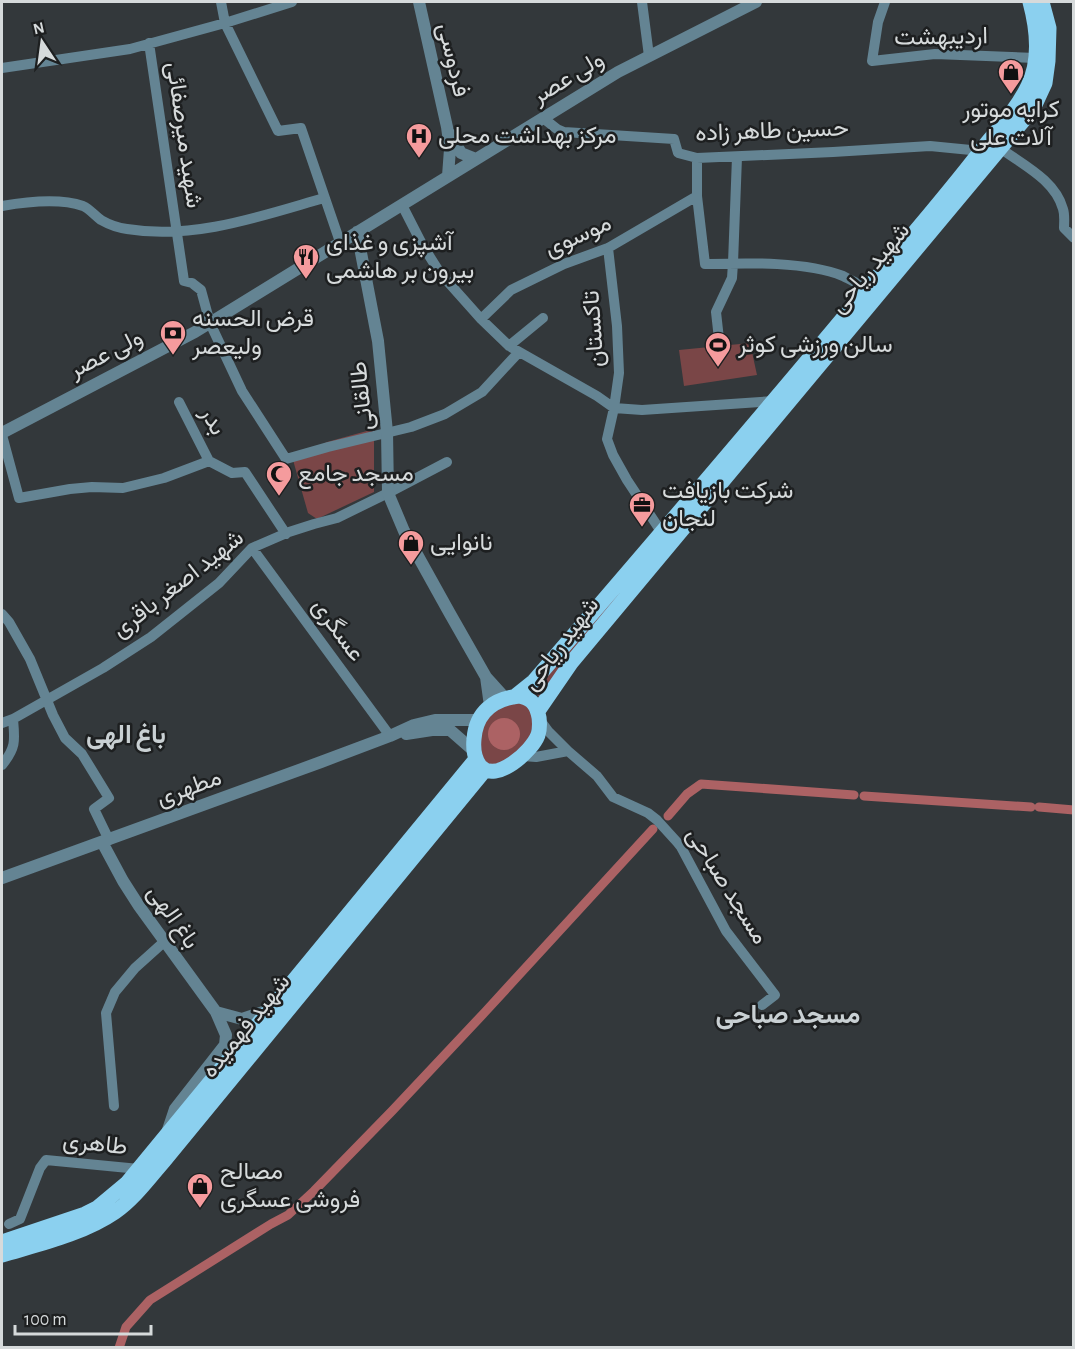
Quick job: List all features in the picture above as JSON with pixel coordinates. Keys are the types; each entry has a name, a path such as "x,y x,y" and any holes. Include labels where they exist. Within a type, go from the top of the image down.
{"main road":[{"name":"شهید ریاحی","path":"510,697 534,681 775,401 1015,108 1035,70 1037,50 1030,2"},
{"name":"شهید ریاحی","path":"539,715 571,663 1033,109 1045,83 1048,61 1049,28 1042,2"},
{"path":"510,697 529,698 536,706 539,715 538,734 531,747 512,765 496,771 478,760 474,736 478,720 495,702 510,697"},
{"name":"شهید فهمیده","path":"6,1232 60,1223 85,1214 127,1183 478,760"},
{"name":"شهید فهمیده","path":"2,1255 93,1225 117,1210 137,1191 164,1161 478,760"}],"street":[{"path":"221,2 225,23 278,131 302,128 340,242"},
{"path":"2,68 130,49 292,2"},
{"name":"فردوسی","path":"419,2 447,127 450,149 448,176"},
{"path":"642,2 649,56"},
{"name":"ولی عصر","path":"2,434 195,332 618,72 756,2"},
{"name":"اردیبهشت","path":"885,2 878,22 872,61 935,54 1036,58"},
{"name":"شهید میرصفائی","path":"150,43 184,281 192,283 201,290 210,323"},
{"name":"حسین طاهر زاده","path":"543,118 564,132 674,139 678,153 697,158 930,146 981,151"},
{"name":"فردوسی","path":"447,127 461,153 476,159"},
{"path":"1000,148 1053,188 1064,210 1064,228 1074,238"},
{"path":"719,339 716,312 732,278 737,157"},
{"path":"697,158 697,196 705,264 733,263 810,268 842,276 868,289"},
{"name":"موسوی","path":"481,319 511,290 564,264 608,248 697,196"},
{"path":"2,206 61,202 85,207 100,220 125,229 176,232 239,222 324,198"},
{"path":"402,205 440,273 481,319 514,349 614,408 642,411 775,401"},
{"name":"طالقانی","path":"357,232 378,341 387,432 388,494 404,531 486,677"},
{"name":"تاکستان","path":"608,248 620,373 607,439 627,480 662,532"},
{"path":"210,323 242,391 286,459 411,427 445,414 482,392 514,349 543,318"},
{"name":"بدر","path":"179,402 209,461"},
{"path":"2,434 19,498 81,488 123,488 164,478 209,461 232,473 245,472 286,534"},
{"name":"شهید اصغر باقری","path":"2,723 104,668 151,637 219,583 252,548 307,526 337,519 447,462"},
{"name":"عسگری","path":"252,548 390,736"},
{"path":"2,614 30,659 65,738 82,754 109,798 94,809 105,841"},
{"path":"486,677 510,697"},
{"path":"486,677 490,706"},
{"path":"539,715 548,731 568,751"},
{"path":"2,765 14,744 13,719"},
{"path":"390,736 414,725 435,720 478,720"},
{"path":"390,736 450,730 478,760"},
{"name":"مطهری","path":"2,878 390,736"},
{"path":"523,756 536,757 568,751"},
{"name":"مسجد صباحی","path":"568,751 597,776 613,797 648,813 657,820 681,848 726,931 775,995 762,1005"},
{"name":"باغ الهی","path":"105,841 123,881 216,1012 226,1035 225,1045 175,1109 166,1137"},
{"path":"114,1106 106,1012 115,992 135,968 165,941"},
{"path":"216,1012 242,1019 269,1010"},
{"name":"طاهری","path":"6,1232 20,1220 40,1168 46,1160 139,1169"}],"shaded area":[{"name":"سالن ورزشی کوثر","path":"750,343 757,375 684,386 679,350"},
{"path":"374,429 374,492 317,519 308,513 293,460 327,442"},
{"path":"648,557 542,700 531,688"},
{"path":"524,699 535,718 527,748 499,767 479,760 477,735 486,714"},
{"path":"504,718 515,723 520,734 515,745 504,750 493,745 488,734 493,723"}],"waterway":[{"path":"668,816 687,794 701,784 854,795"},
{"path":"864,796 1031,807"},
{"path":"1039,807 1074,810"},
{"path":"119,1348 126,1327 150,1300 288,1215 314,1191 485,1012 653,829"}],"place":[{"name":"کرایه موتور آلات علی","path":"1011,95"},
{"name":"مرکز بهداشت محلی","path":"419,159"},
{"name":"آشپزی و غذای بیرون بر هاشمی","path":"306,280"},
{"name":"قرض الحسنه ولیعصر","path":"173,356"},
{"name":"سالن ورزشی کوثر","path":"718,368"},
{"name":"مسجد جامع","path":"279,497"},
{"name":"شرکت بازیافت لنجان","path":"642,528"},
{"name":"نانوایی","path":"411,566"},
{"name":"مصالح فروشی عسگری","path":"200,1209"}],"district":[{"name":"باغ الهی","path":"126,735"},
{"name":"مسجد صباحی","path":"788,1015"}]}
